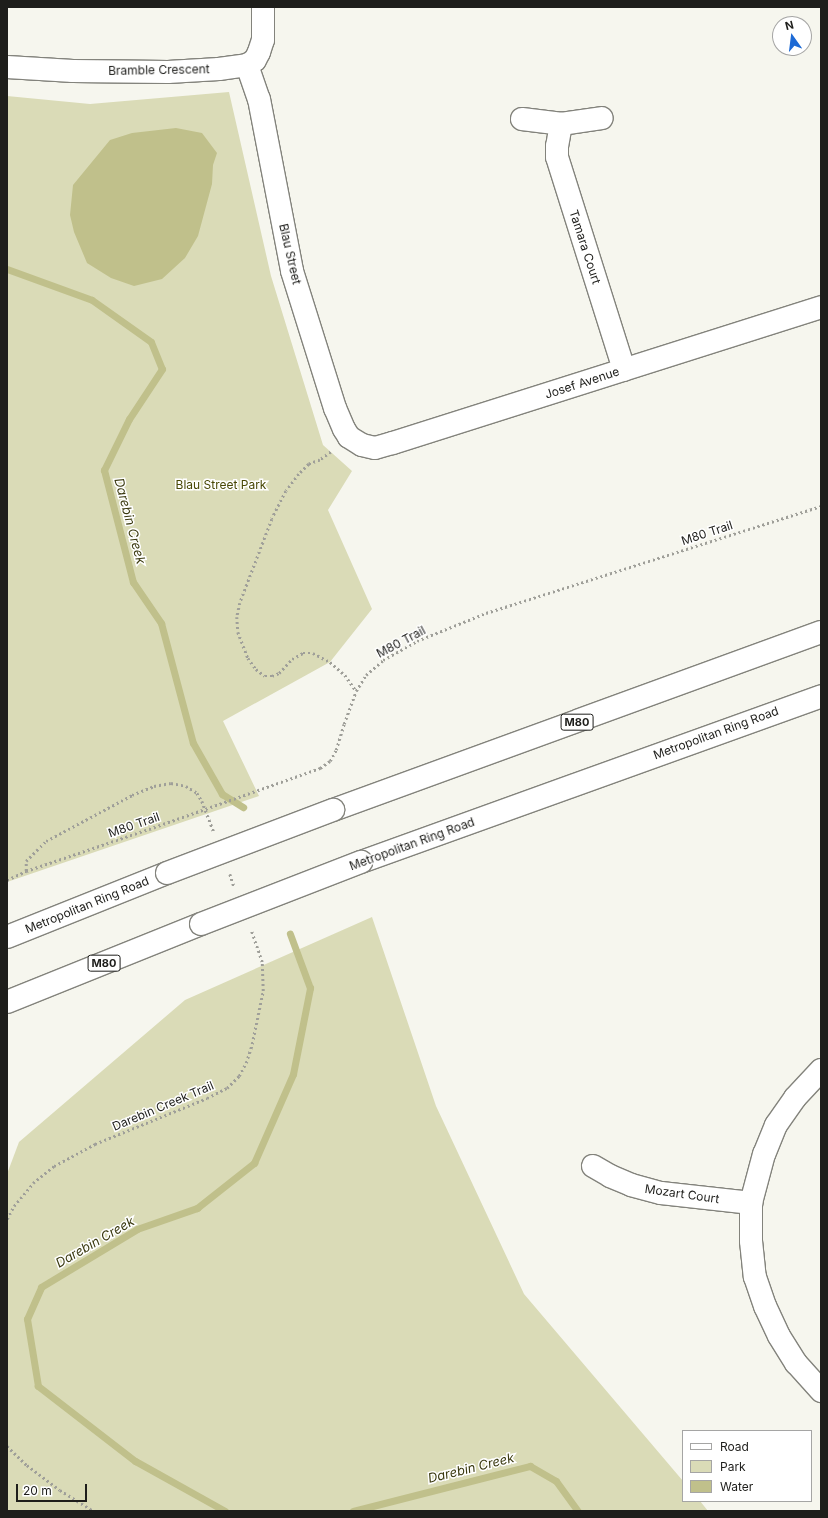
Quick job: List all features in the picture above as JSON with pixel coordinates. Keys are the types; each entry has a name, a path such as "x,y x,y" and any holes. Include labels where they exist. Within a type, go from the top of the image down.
{"main road":[{"path":"247,65 257,56 263,40 263,7"},
{"name":"Bramble Crescent","path":"7,67 73,71 168,72 219,69 247,65"},
{"name":"Blau Street","path":"247,65 259,99 292,271 335,408 349,438"},
{"path":"522,119 560,124 602,118"},
{"name":"Tamara Court","path":"560,124 557,157 624,370"},
{"name":"Josef Avenue","path":"349,438 362,445 375,448 387,445 819,308"},
{"name":"Metropolitan Ring Road","path":"7,937 167,873 333,810 821,632"},
{"name":"Metropolitan Ring Road","path":"7,1002 361,862 821,696"},
{"path":"821,1070 795,1098 776,1125 764,1154 751,1203 751,1241 755,1277 765,1306 778,1336 796,1363 821,1391"},
{"name":"Mozart Court","path":"593,1166 631,1186 661,1193 751,1203"}],"path":[{"path":"349,438 320,460 309,464 286,491 266,533 240,603 237,617 238,632 248,658 256,669 265,676 272,676 279,673 292,659 303,653 313,653 330,662 346,675 356,691"},
{"name":"M80 Trail","path":"7,880 26,871 320,768 330,761 336,750 356,691 366,675 383,660 417,641 486,613 821,506"},
{"path":"26,871 26,861 46,841 132,795 154,786 171,783 186,786 197,793 202,801"},
{"name":"Darebin Creek Trail","path":"7,1219 33,1183 54,1166 95,1144 207,1098 227,1088 239,1076 246,1063 252,1044 263,991 262,962 256,944"},
{"path":"7,1446 27,1465 60,1490 94,1511"}],"green space":[{"name":"Blau Street Park","path":"229,92 271,276 323,445 352,471 328,510 372,609 330,662 223,721 259,796 7,882 7,96 90,104"},
{"path":"372,917 436,1106 524,1294 682,1480 682,1502 701,1502 708,1511 7,1511 7,1174 19,1142 185,1000"}],"water":[{"path":"176,128 202,133 217,153 213,165 212,184 198,236 185,258 162,279 134,286 111,278 87,263 74,232 70,215 73,185 110,140 132,133"}],"waterway":[{"name":"Darebin Creek","path":"7,269 92,300 151,342 162,369 129,419 104,470 133,582 161,623 193,743 222,794 243,807"},
{"name":"Darebin Creek","path":"225,1511 135,1461 38,1386 27,1319 41,1287 137,1229 197,1208 254,1163 293,1074 310,988 290,934"},
{"name":"Darebin Creek","path":"353,1511 530,1466 556,1481 578,1511"}]}
